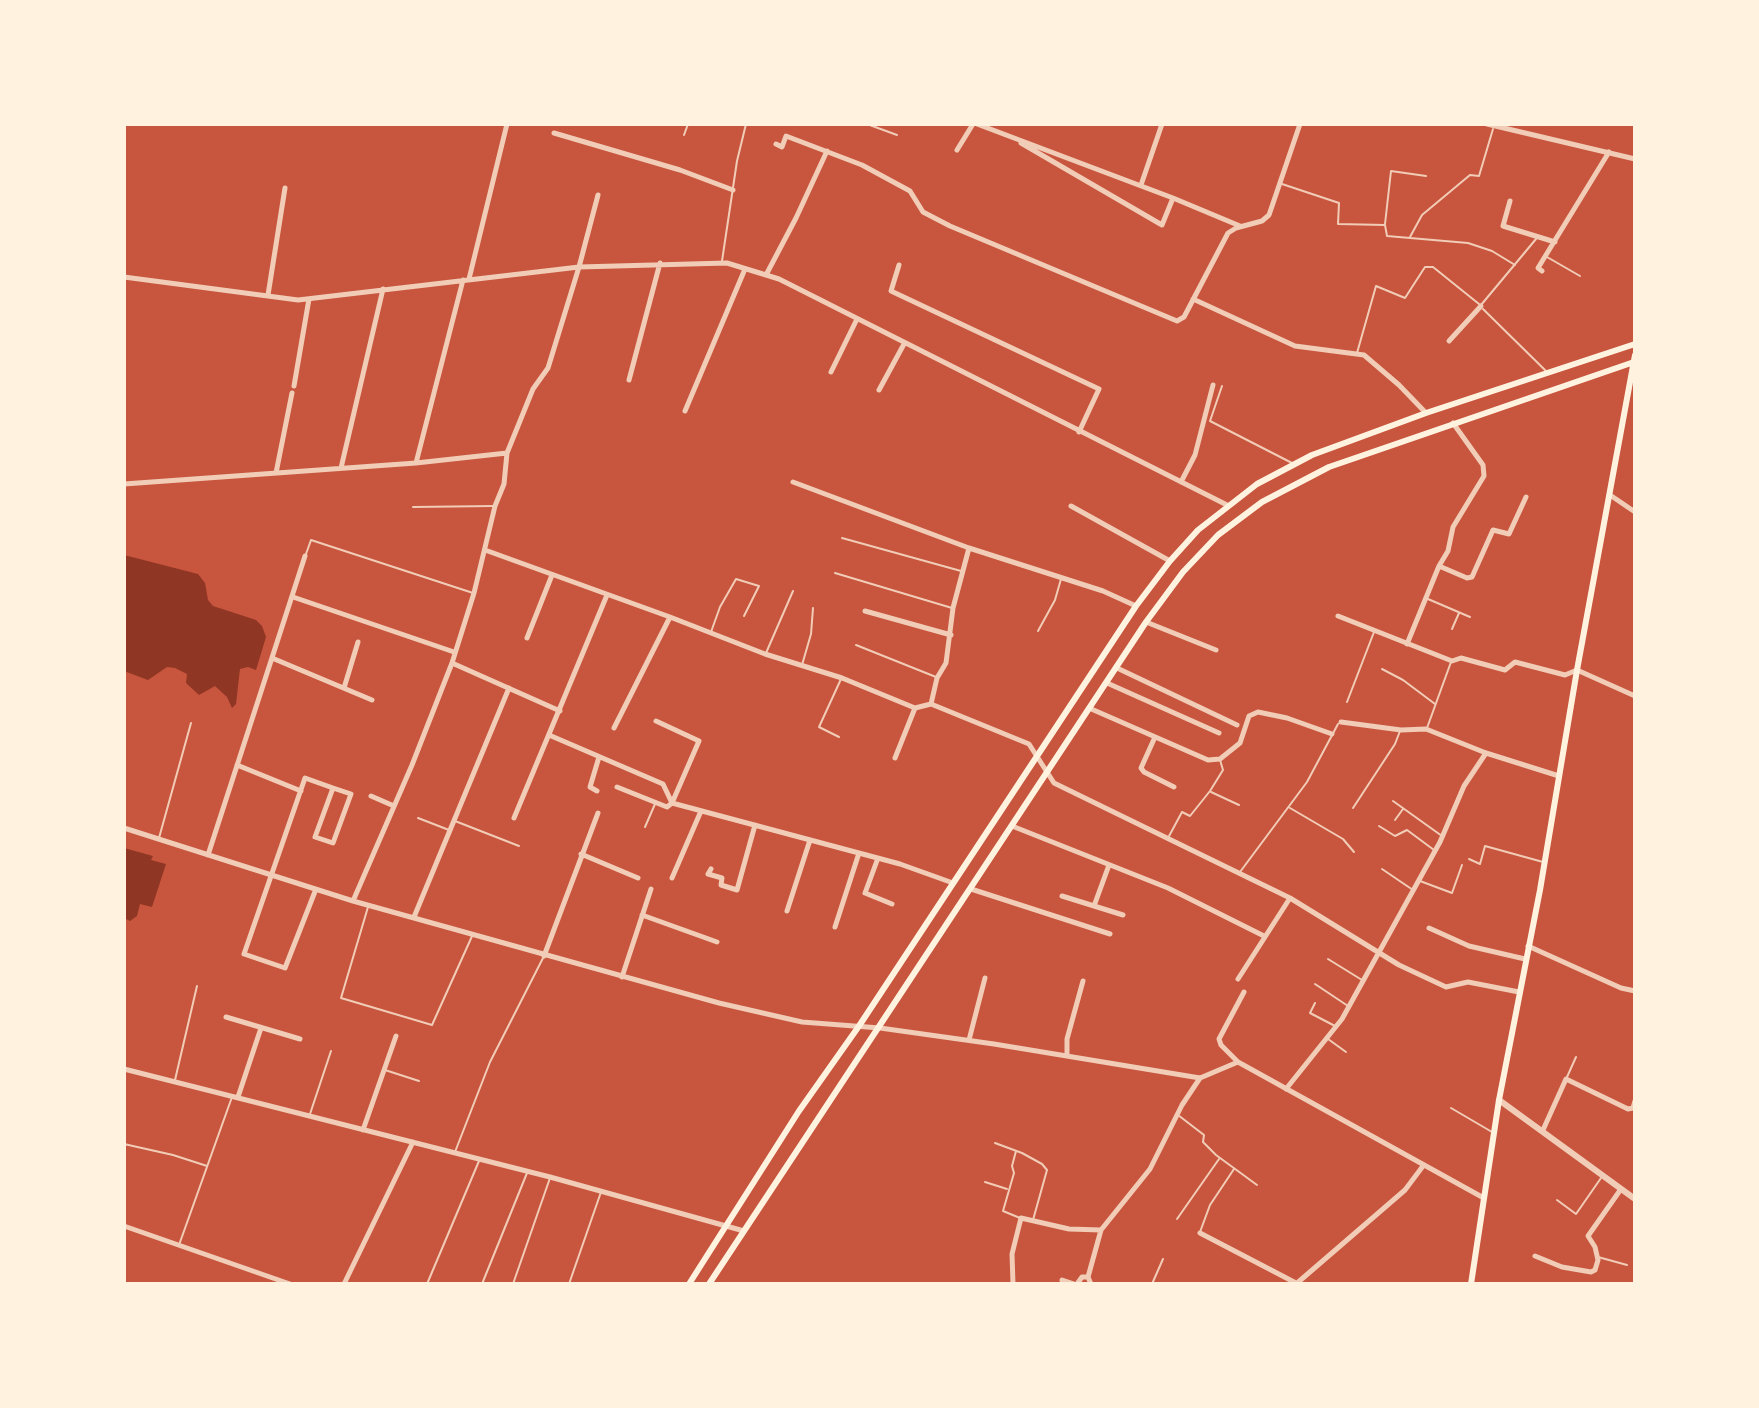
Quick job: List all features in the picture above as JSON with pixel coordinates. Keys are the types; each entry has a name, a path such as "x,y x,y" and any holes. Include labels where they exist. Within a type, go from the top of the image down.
{"main road":[{"path":"689,1284 799,1111 859,1026 1136,606 1198,530 1227,505 1293,464 1328,448 1635,344"},
{"path":"709,1284 1146,622 1200,553 1218,535 1262,502 1341,462 1634,359 1493,1132 1471,1284"}],"street":[{"path":"416,463 507,124"},
{"path":"957,150 975,124 1141,185 1240,226"},
{"path":"1141,185 1162,124"},
{"path":"776,144 782,147 786,136 827,151 910,191 923,212 950,226 1180,321 1225,237 1240,226 1267,218 1300,124"},
{"path":"1487,124 1635,159"},
{"path":"554,133 680,170 733,190"},
{"path":"1007,135 1162,225 1173,198"},
{"path":"766,275 827,151"},
{"path":"1542,271 1538,268 1609,152"},
{"path":"268,295 285,188"},
{"path":"353,901 452,663 474,593 495,506 504,484 507,453 533,389 548,368 598,195"},
{"path":"1510,201 1503,226 1555,242"},
{"path":"629,380 660,263"},
{"path":"124,277 298,300 579,267 722,263 766,275 1227,505"},
{"path":"899,265 891,291 1099,389 1079,432"},
{"path":"685,411 745,269"},
{"path":"341,468 383,289"},
{"path":"276,473 309,299"},
{"path":"1193,299 1295,346 1357,353 1369,358 1426,413"},
{"path":"1449,341 1481,306"},
{"path":"831,372 857,319"},
{"path":"879,390 904,344"},
{"path":"1181,482 1195,455 1213,385"},
{"path":"1407,644 1448,551 1453,527 1484,476 1483,465 1453,423"},
{"path":"124,484 416,463 507,453"},
{"path":"793,482 969,548 1112,594 1136,606"},
{"path":"1610,495 1635,512"},
{"path":"1439,566 1467,578 1472,577 1493,530 1509,534 1526,497"},
{"path":"1071,506 1170,561"},
{"path":"931,704 937,678 946,663 953,608 969,548"},
{"path":"485,550 765,654 842,678 915,708 931,704 1029,744 1054,783 1290,898 1379,953 1446,987 1468,982 1519,992"},
{"path":"208,855 305,556"},
{"path":"527,638 552,575"},
{"path":"514,818 607,595"},
{"path":"293,597 454,652"},
{"path":"865,611 951,635"},
{"path":"1338,616 1452,661 1461,658 1505,670 1515,662 1565,675 1577,670 1635,696"},
{"path":"614,728 670,617"},
{"path":"1146,622 1216,650"},
{"path":"344,688 358,642"},
{"path":"272,658 372,700"},
{"path":"452,663 560,711"},
{"path":"1117,668 1237,725"},
{"path":"1107,683 1219,733"},
{"path":"414,917 509,688"},
{"path":"895,758 915,708"},
{"path":"1089,708 1208,760 1220,759 1240,743 1249,716 1258,712 1287,718 1332,734"},
{"path":"617,787 667,807 672,803 699,741 656,721"},
{"path":"1341,722 1401,730 1426,729 1486,753 1559,776"},
{"path":"549,735 663,784 672,803 878,858 953,883"},
{"path":"1155,737 1141,768 1174,787"},
{"path":"1286,1089 1327,1039 1349,1006 1443,836 1464,786 1486,753"},
{"path":"597,791 590,787 599,757"},
{"path":"237,765 301,791"},
{"path":"316,889 285,968 244,954 305,778 351,794 333,843 315,837 333,788"},
{"path":"371,796 394,806"},
{"path":"672,878 701,811"},
{"path":"544,956 598,813"},
{"path":"711,869 708,874 722,878 721,885 737,890 755,825"},
{"path":"1012,826 1168,888 1264,936"},
{"path":"124,828 353,901 474,933 544,956 802,1022 969,1040 1200,1078 1238,1062"},
{"path":"787,911 810,840"},
{"path":"835,927 859,853"},
{"path":"581,854 638,878"},
{"path":"878,858 865,893 892,904"},
{"path":"1094,906 1109,865"},
{"path":"622,977 651,889"},
{"path":"971,889 1110,934"},
{"path":"1062,896 1123,915"},
{"path":"1238,979 1290,898"},
{"path":"642,915 717,942"},
{"path":"1429,928 1469,946 1525,959"},
{"path":"1528,946 1621,988 1635,991"},
{"path":"969,1040 985,978"},
{"path":"1067,1056 1067,1039 1083,981"},
{"path":"1244,992 1219,1039 1238,1062 1482,1197"},
{"path":"226,1017 300,1039"},
{"path":"235,1096 261,1028"},
{"path":"363,1130 396,1036"},
{"path":"124,1069 550,1177 744,1231"},
{"path":"1062,1280 1076,1284 1082,1277 1090,1281 1101,1230 1150,1169 1200,1078"},
{"path":"1543,1130 1566,1079 1628,1109 1633,1108 1635,1101"},
{"path":"1499,1100 1635,1199"},
{"path":"344,1284 413,1142"},
{"path":"1200,1233 1296,1283 1405,1190 1423,1166"},
{"path":"1535,1256 1562,1267 1591,1272 1597,1267 1597,1256 1588,1236 1621,1189"},
{"path":"1013,1284 1012,1254 1021,1218 1069,1229 1101,1230"},
{"path":"124,1226 290,1284"}],"lane":[{"path":"684,135 688,124"},
{"path":"722,263 746,124"},
{"path":"867,124 897,135"},
{"path":"1410,238 1422,215 1470,175 1479,176 1494,126"},
{"path":"1426,176 1391,171 1385,225 1387,236 1468,243 1492,251 1515,265"},
{"path":"1281,183 1339,203 1338,224 1385,225"},
{"path":"1481,306 1538,236"},
{"path":"1546,257 1580,276"},
{"path":"1357,353 1376,286 1403,299 1408,296 1425,267 1433,267 1481,306 1548,373"},
{"path":"1222,386 1210,421 1293,464"},
{"path":"413,507 495,506"},
{"path":"842,538 962,571"},
{"path":"305,556 311,540 474,593"},
{"path":"835,573 953,608"},
{"path":"1038,631 1055,600 1062,578"},
{"path":"711,634 720,607 736,579 759,586 744,616"},
{"path":"765,654 793,591"},
{"path":"1427,598 1470,617"},
{"path":"802,667 811,634 813,608"},
{"path":"1452,629 1459,613"},
{"path":"1347,702 1374,631"},
{"path":"856,645 937,678"},
{"path":"1426,729 1452,661"},
{"path":"1382,669 1403,680 1436,705"},
{"path":"839,737 819,727 842,678"},
{"path":"1240,873 1307,782 1341,722"},
{"path":"159,839 191,723"},
{"path":"1353,808 1401,730"},
{"path":"1168,838 1182,812 1190,816 1210,791 1223,770 1220,759"},
{"path":"1210,791 1239,805"},
{"path":"1393,801 1443,836"},
{"path":"645,827 655,803"},
{"path":"1289,807 1343,839 1354,852"},
{"path":"1395,820 1403,808"},
{"path":"418,818 450,831"},
{"path":"454,820 519,846"},
{"path":"1379,826 1395,836 1407,830 1435,851"},
{"path":"1469,859 1480,864 1485,846 1544,863"},
{"path":"1419,881 1452,893 1462,865"},
{"path":"1382,869 1414,890"},
{"path":"369,905 341,998 432,1025 474,933"},
{"path":"454,1153 494,1052 544,956"},
{"path":"1328,959 1363,981"},
{"path":"1315,984 1349,1006"},
{"path":"175,1081 197,986"},
{"path":"1315,1003 1310,1013 1336,1027"},
{"path":"1327,1039 1346,1052"},
{"path":"310,1115 331,1051"},
{"path":"1566,1079 1576,1057"},
{"path":"384,1069 419,1081"},
{"path":"179,1245 235,1096"},
{"path":"1451,1108 1493,1132"},
{"path":"1177,1115 1204,1135 1203,1142 1219,1158 1257,1185"},
{"path":"995,1143 1042,1164 1047,1170 1033,1221"},
{"path":"124,1144 208,1167"},
{"path":"1016,1151 1012,1166 1014,1173 1003,1211 1021,1218"},
{"path":"1177,1219 1219,1158"},
{"path":"427,1284 480,1160"},
{"path":"1200,1233 1210,1205 1234,1169"},
{"path":"482,1284 527,1171"},
{"path":"1557,1200 1576,1214 1604,1175"},
{"path":"513,1284 550,1177"},
{"path":"985,1182 1009,1189"},
{"path":"569,1284 602,1191"},
{"path":"1597,1256 1627,1265"},
{"path":"1152,1284 1163,1259"}],"shaded area":[{"path":"124,555 198,574 205,583 208,600 213,606 256,620 262,626 266,637 256,670 248,667 240,669 236,704 232,708 227,697 215,686 199,695 186,683 187,674 175,668 167,667 148,680 124,671"},
{"path":"124,848 153,856 151,860 166,864 152,907 140,904 137,916 130,921 124,918"}]}
